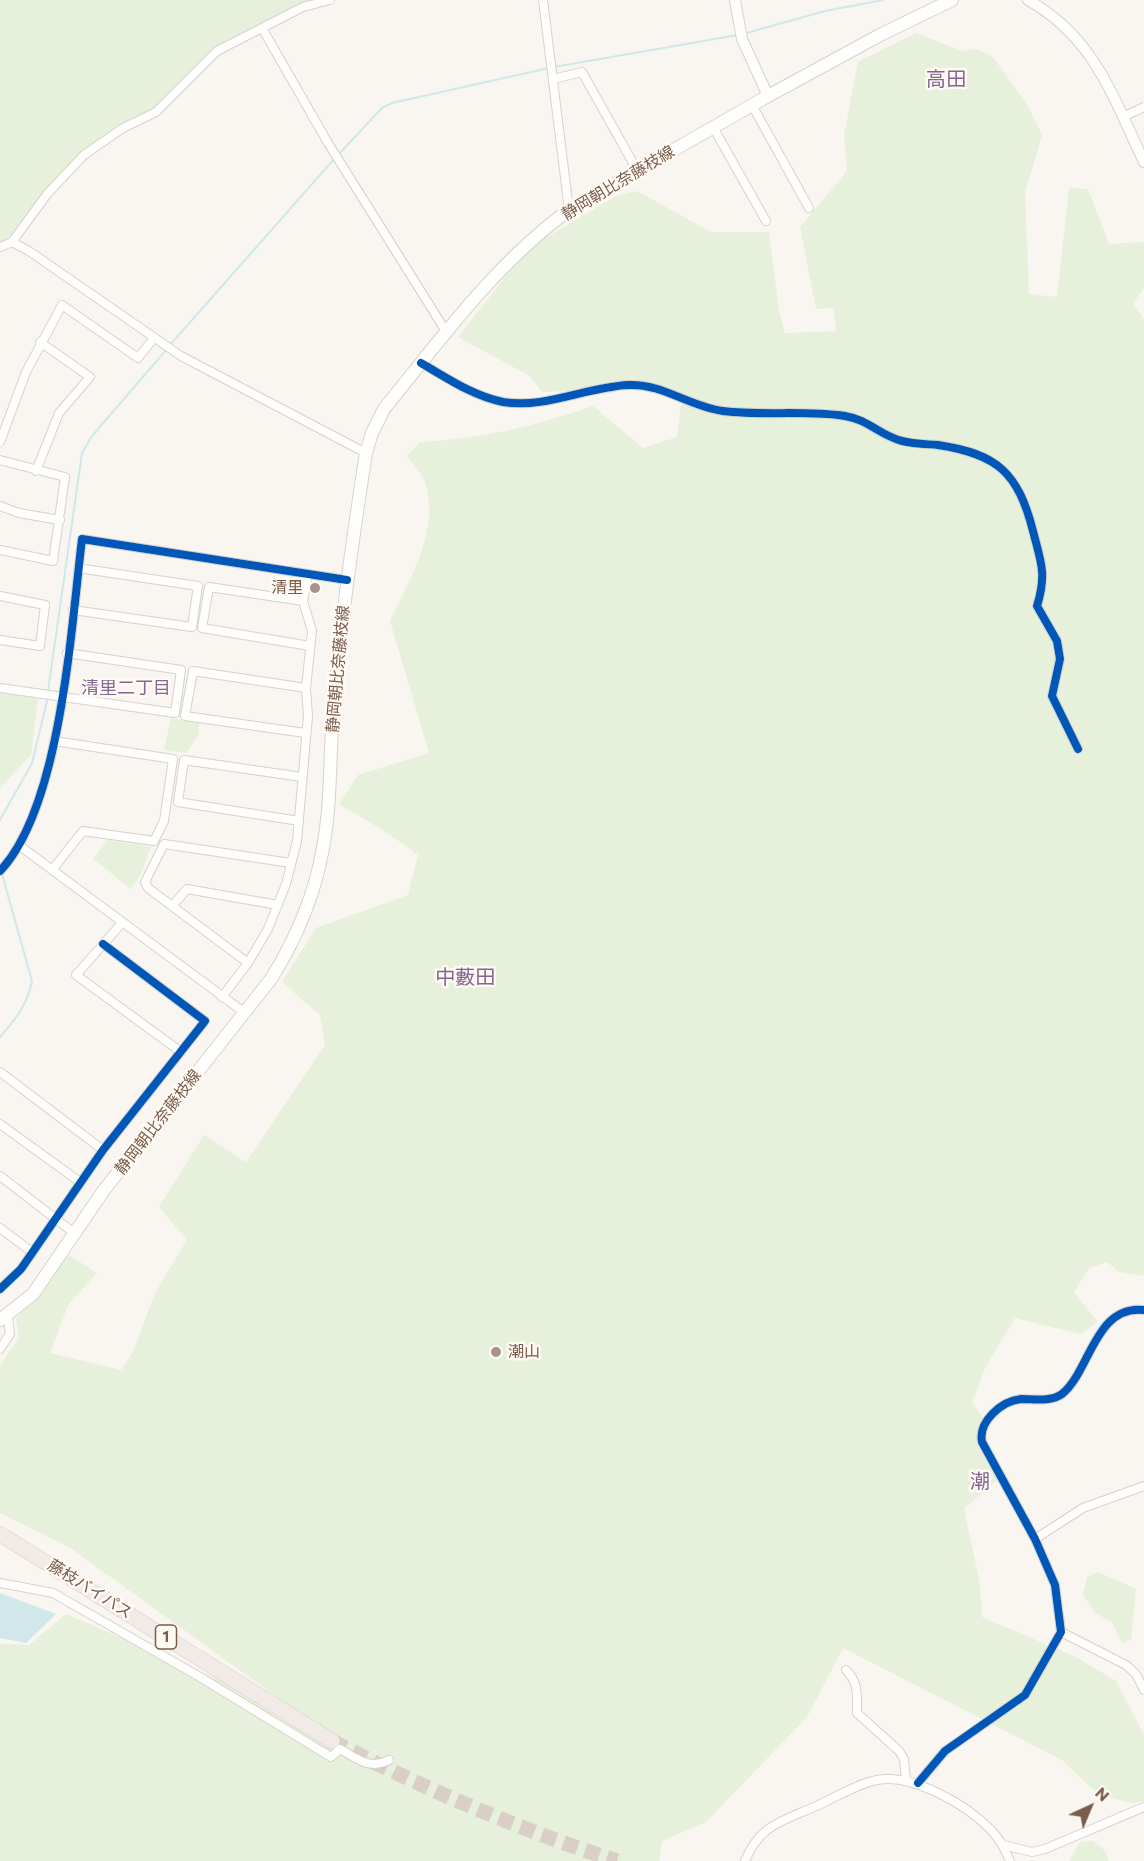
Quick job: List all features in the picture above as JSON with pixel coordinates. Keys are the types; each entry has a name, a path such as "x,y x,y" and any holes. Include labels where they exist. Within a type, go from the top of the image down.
{"highway":[{"name":"1","path":"0,1525 46,1553 118,1606"},
{"name":"藤枝バイパス","path":"0,1534 118,1606 246,1690 333,1741"},
{"name":"1","path":"0,1541 52,1565"}],"main road":[{"name":"静岡朝比奈藤枝線","path":"4,1319 33,1294 125,1163 245,1013 281,962 310,898 319,867 327,819 333,703 346,580 366,453 372,433 384,409 510,259 542,230 569,210 768,96 882,34 952,0"}],"street":[{"path":"0,247 12,242 48,193 84,155 123,128 156,112 217,51 303,7 330,0"},
{"path":"543,0 569,210"},
{"path":"735,0 742,39 768,96"},
{"path":"1028,0 1047,10 1076,37 1104,76 1144,162"},
{"path":"262,28 328,143 447,333"},
{"path":"553,75 582,72 637,170"},
{"path":"752,105 809,208"},
{"path":"1123,117 1144,107"},
{"path":"714,127 766,221"},
{"path":"12,242 29,251 173,351 366,453"},
{"path":"0,442 22,382 40,342 63,304 138,358 154,339"},
{"path":"36,471 59,413 90,378 40,342"},
{"path":"421,363 475,394 502,402 524,404 601,388 628,385 649,386 721,411 766,415 845,416 863,421 888,438 955,448 994,462 1013,481 1026,506 1045,582 1037,606 1057,641 1060,659 1052,696 1078,749"},
{"path":"0,460 65,477 53,561 13,555 0,550"},
{"path":"0,506 19,513 60,520"},
{"path":"0,871 20,846 44,785 61,697 82,539 346,580"},
{"path":"73,610 192,627 198,586 78,568"},
{"path":"222,997 248,963 279,905 291,863 299,821 308,716 306,688 312,631 303,601 308,573"},
{"path":"303,601 209,587 202,628 310,646"},
{"path":"0,596 45,605 40,646 0,639"},
{"path":"0,688 175,713 181,670 67,653"},
{"path":"305,732 185,716 193,671 306,688"},
{"path":"52,870 83,831 154,841 164,821 173,759 54,741"},
{"path":"299,821 178,802 184,760 302,777"},
{"path":"248,963 148,888 146,882 164,843 291,863"},
{"path":"20,846 121,924 245,1013"},
{"path":"173,905 187,889 279,905"},
{"path":"121,924 76,975 181,1052"},
{"path":"2,1284 32,1252 103,1150 205,1021 104,944"},
{"path":"0,1072 103,1150"},
{"path":"0,1124 80,1182"},
{"path":"0,1176 74,1233"},
{"path":"0,1228 32,1252"},
{"path":"918,1783 945,1751 1025,1695 1061,1632 1055,1585 1035,1539 982,1442 980,1433 986,1420 1007,1404 1019,1399 1055,1398 1062,1394 1071,1383 1101,1331 1129,1310 1144,1310"},
{"path":"0,1349 10,1334 4,1319"},
{"path":"1035,1539 1083,1508 1144,1486"},
{"path":"0,1583 53,1593 210,1683 331,1757 340,1749 371,1765 378,1766 389,1760"},
{"path":"1061,1632 1126,1665 1136,1674 1144,1690"},
{"path":"846,1670 854,1677 858,1688 857,1713 899,1751 904,1759 906,1780"},
{"path":"744,1861 752,1844 766,1828 877,1780 906,1780 918,1783 979,1819 1003,1845 1010,1861"},
{"path":"1003,1845 1032,1852 1045,1849 1144,1807"}],"green space":[{"path":"0,0 314,0 194,69 151,111 61,174 11,235 0,244"},
{"path":"916,33 962,51 976,49 993,57 1028,106 1042,135 1025,193 1029,294 1057,297 1069,188 1088,189 1109,244 1144,242 1144,288 1133,303 1144,320 1144,1276 1119,1272 1107,1262 1089,1268 1074,1292 1098,1322 1080,1334 1015,1318 985,1368 972,1403 983,1418 980,1433 998,1479 964,1509 980,1584 982,1617 1076,1657 1116,1681 1144,1735 1144,1801 1131,1803 1098,1794 1062,1760 843,1648 807,1717 706,1822 662,1841 659,1861 0,1861 0,1644 29,1645 66,1614 302,1715 69,1547 0,1513 0,1366 19,1338 16,1319 69,1255 97,1273 68,1305 50,1353 121,1370 133,1352 155,1293 187,1240 159,1207 204,1135 246,1162 325,1045 320,1015 282,982 316,928 408,895 418,855 389,834 339,804 358,775 429,753 390,621 421,554 429,519 429,501 425,483 420,472 407,456 420,442 465,438 508,430 593,406 643,448 677,437 682,398 652,387 542,392 530,376 458,337 528,248 618,195 637,191 711,232 769,232 779,310 785,333 836,331 834,308 816,309 800,227 847,171 844,136 858,62"},
{"path":"0,691 38,699 31,755 0,788"},
{"path":"171,718 199,723 199,734 186,753 164,750"},
{"path":"108,840 151,847 140,876 131,889 93,859"},
{"path":"1098,1572 1136,1589 1131,1640 1122,1643 1112,1622 1095,1613 1083,1595 1087,1577"},
{"path":"1093,1841 1105,1851 1109,1861 1069,1861 1080,1842"}],"water":[{"path":"0,1593 56,1614 26,1643 0,1638"}],"waterway":[{"path":"743,34 825,11 883,0"},
{"path":"554,67 738,35"},
{"path":"339,154 382,108 392,103 549,68"},
{"path":"170,345 335,158"},
{"path":"48,691 82,453 92,436 167,349"},
{"path":"0,820 32,763 48,697"},
{"path":"0,1037 16,1018 32,981 2,874"}],"tunnel":[{"path":"332,1741 402,1776 472,1807 617,1861"}],"cycle path":[{"path":"421,363 471,391 503,402 534,403 597,389 640,385 723,411 845,416 860,420 894,439 959,449 990,461 1012,481 1027,511 1042,568 1042,585 1037,606 1057,641 1060,659 1052,696 1078,749"},
{"path":"0,871 21,842 37,805 50,761 67,666 82,539 347,580"},
{"path":"0,1289 21,1269 103,1150 205,1021 103,944"},
{"path":"918,1783 945,1751 1025,1695 1061,1632 1055,1585 1035,1539 982,1442 987,1420 999,1408 1013,1401 1058,1397 1072,1384 1104,1328 1114,1318 1128,1311 1144,1310"}],"place":[{"name":"清里","path":"315,588"},
{"name":"潮山","path":"496,1352"}],"district":[{"name":"高田","path":"946,79"},
{"name":"清里二丁目","path":"126,688"},
{"name":"中藪田","path":"465,977"},
{"name":"潮","path":"980,1481"}]}
